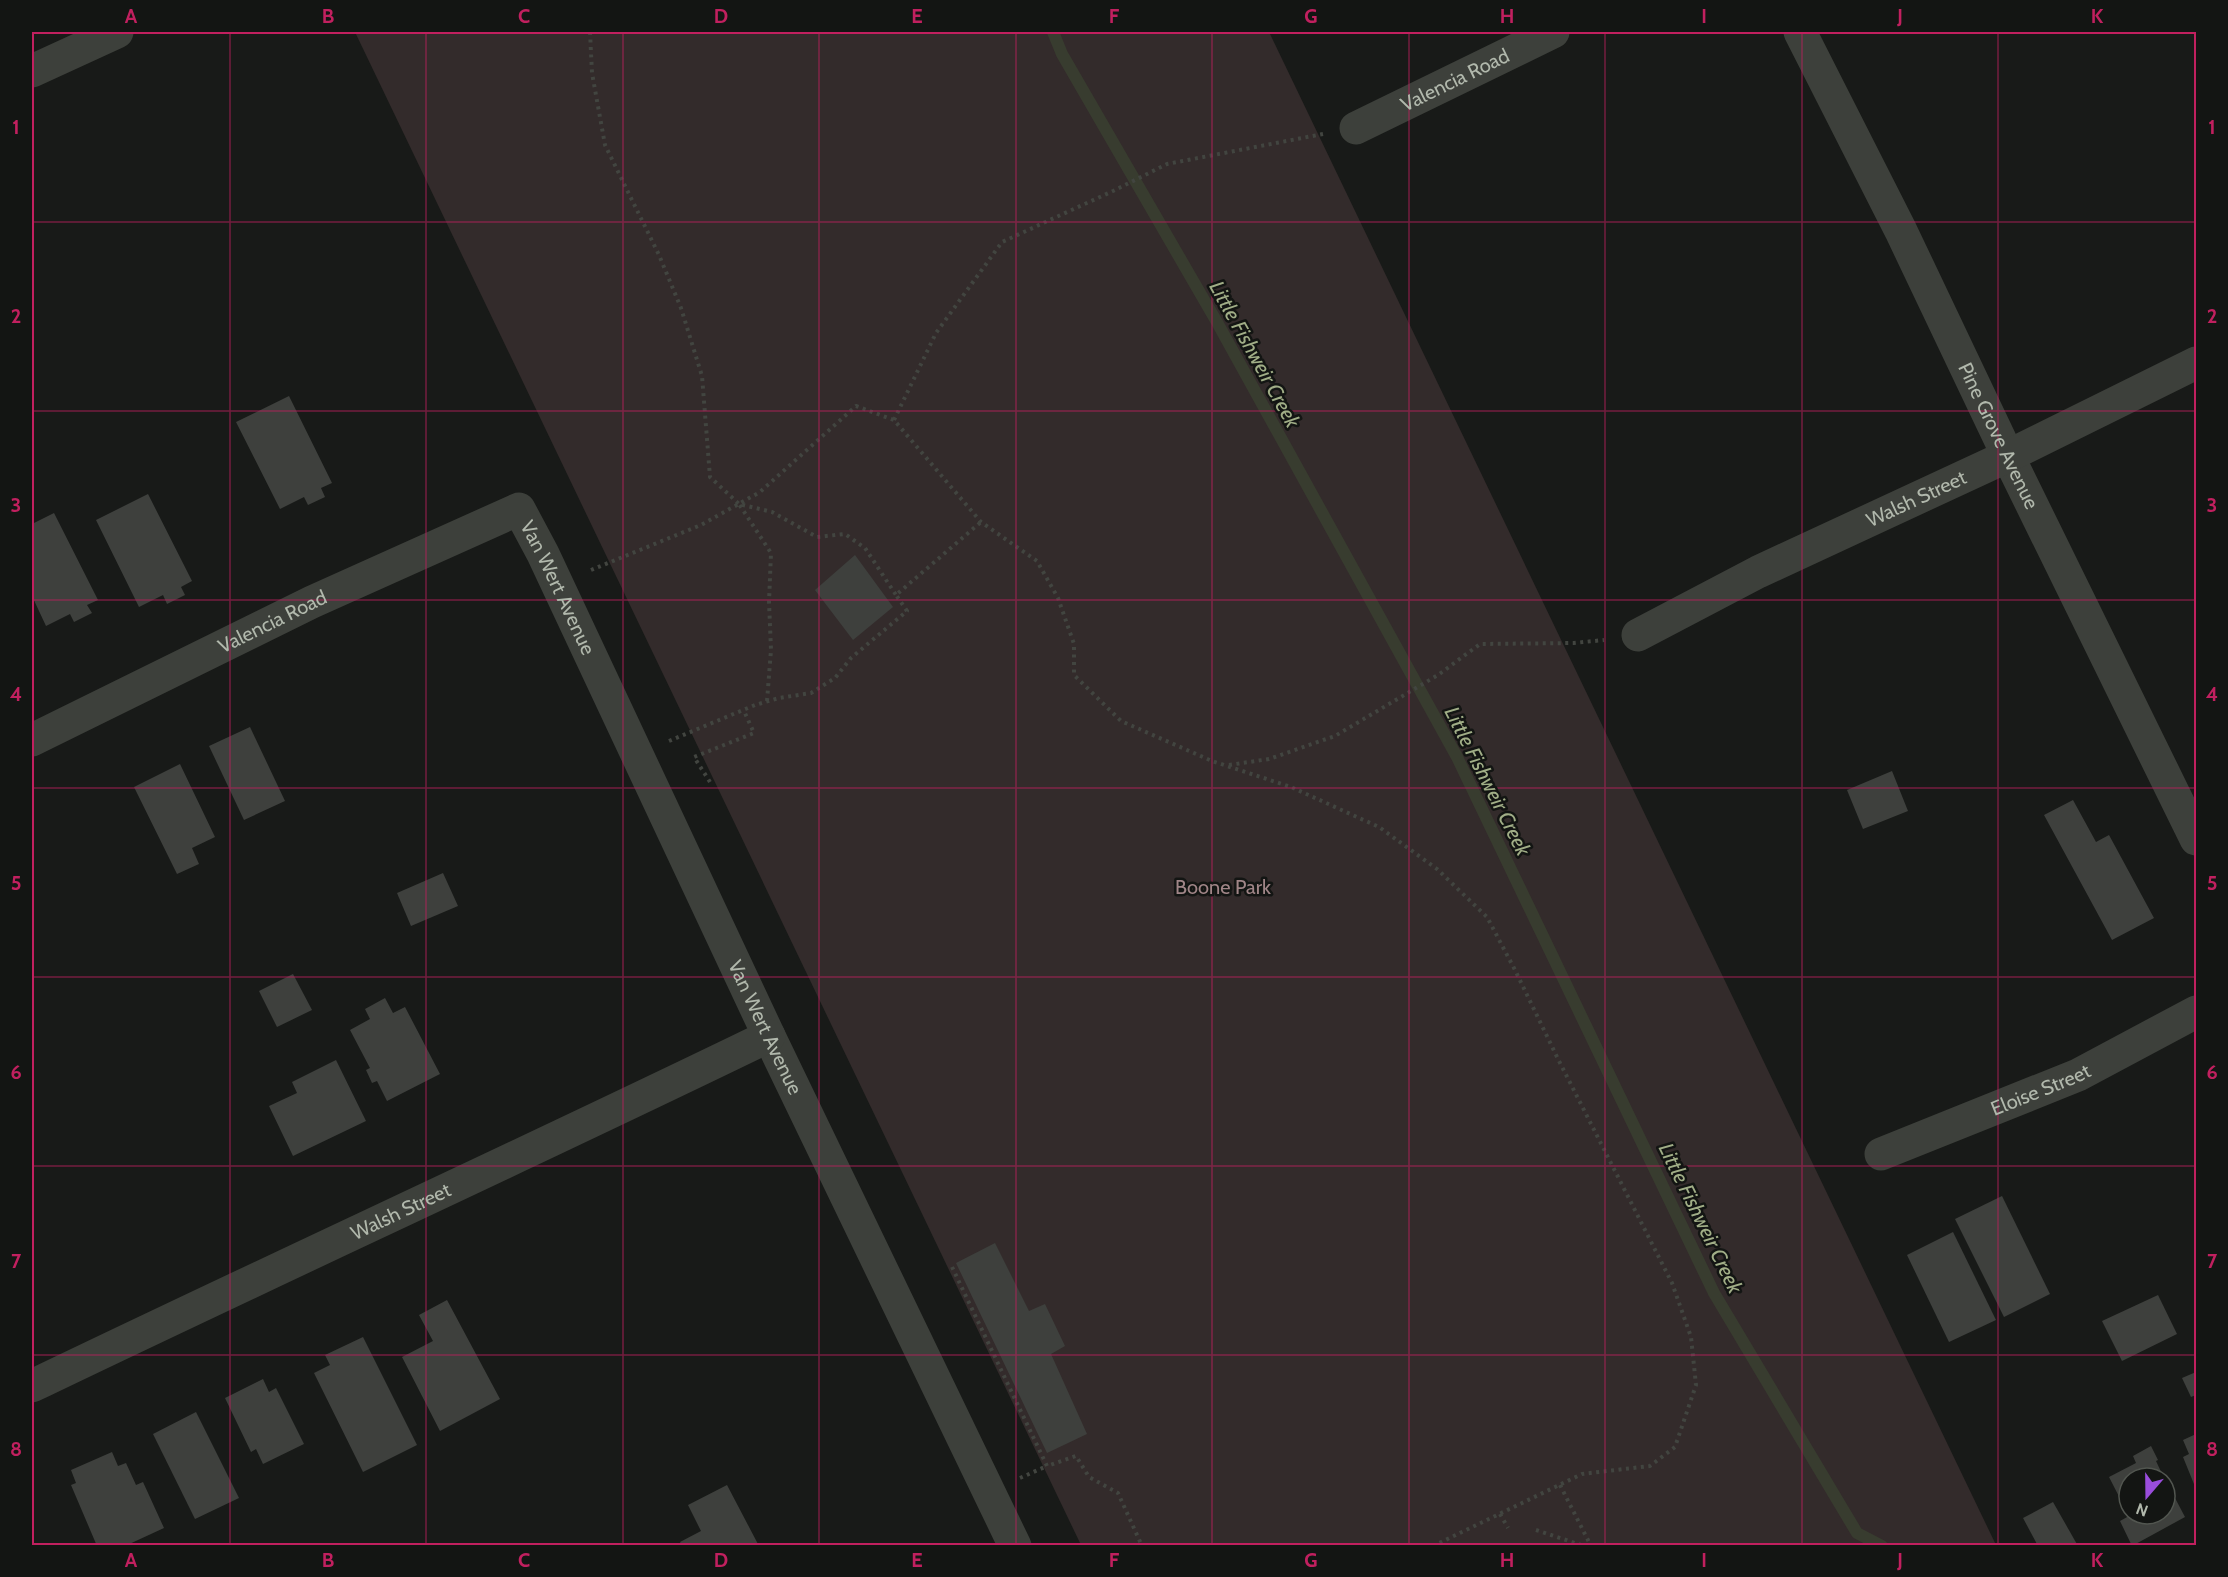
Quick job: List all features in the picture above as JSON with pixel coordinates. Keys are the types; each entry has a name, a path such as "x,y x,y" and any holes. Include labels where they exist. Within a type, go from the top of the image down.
{"street":[{"path":"32,71 117,32"},
{"name":"Valencia Road","path":"1356,128 1553,32"},
{"name":"Pine Grove Avenue","path":"1800,32 1901,231 2008,456 2196,839"},
{"name":"Walsh Street","path":"1638,635 1758,572 2008,456 2196,363"},
{"name":"Valencia Road","path":"32,740 312,602 519,509"},
{"name":"Van Wert Avenue","path":"519,509 535,538 769,1036 1015,1545"},
{"name":"Eloise Street","path":"1881,1154 2078,1075 2196,1012"},
{"name":"Walsh Street","path":"32,1386 769,1036"}],"path":[{"path":"590,32 592,73 605,145 681,308 702,376 710,477 739,504 771,553 769,602 771,650 767,701"},
{"path":"894,420 936,333 1002,242 1167,164 1356,128"},
{"path":"557,585 701,525 760,492 856,406 894,420 981,522 1037,561 1058,598 1074,644 1074,675 1121,721 1227,766 1291,787 1379,827 1437,869 1486,917 1515,970 1672,1283 1691,1337 1696,1385 1675,1447 1650,1466 1582,1474 1433,1545"},
{"path":"637,755 767,701 811,693 835,678 851,658 907,611 865,548 845,534 817,537 772,512 739,504"},
{"path":"896,596 981,522"},
{"path":"1227,766 1269,759 1335,736 1438,675 1479,644 1574,643 1638,635"},
{"path":"710,782 694,757 754,733 744,711"},
{"path":"952,1267 1047,1466 1076,1456 1089,1477 1118,1493 1142,1545"},
{"path":"1560,1485 1591,1545"},
{"path":"1500,1514 1508,1527"},
{"path":"1536,1530 1584,1545"}],"green space":[{"name":"Boone Park","path":"355,32 1269,32 1996,1545 1081,1545"}],"building":[{"path":"289,396 332,483 321,488 325,497 308,505 304,497 280,509 236,422"},
{"path":"148,494 192,581 181,587 185,595 167,604 163,595 139,607 96,520"},
{"path":"54,513 98,600 87,605 92,613 74,622 70,614 46,626 32,596 32,524"},
{"path":"855,555 893,607 853,640 815,590"},
{"path":"250,727 285,801 244,820 209,746"},
{"path":"180,764 215,837 192,848 199,864 177,874 134,787"},
{"path":"1892,771 1908,811 1863,829 1847,790"},
{"path":"2073,800 2096,842 2109,835 2154,918 2112,940 2044,815"},
{"path":"443,873 458,906 411,926 397,893"},
{"path":"293,974 312,1010 277,1027 259,991"},
{"path":"385,998 393,1013 405,1007 440,1074 387,1101 377,1081 372,1083 366,1070 370,1068 350,1030 370,1019 365,1009"},
{"path":"336,1060 366,1121 293,1156 269,1106 297,1093 292,1082"},
{"path":"2002,1196 2050,1294 2004,1317 1955,1219"},
{"path":"1953,1232 1996,1320 1949,1342 1907,1255"},
{"path":"995,1243 1029,1311 1045,1304 1065,1346 1051,1354 1087,1434 1047,1453 956,1263"},
{"path":"2158,1295 2177,1334 2122,1361 2102,1321"},
{"path":"447,1300 500,1399 440,1431 402,1357 433,1341 419,1315"},
{"path":"363,1337 417,1445 363,1472 314,1373 330,1365 325,1355"},
{"path":"2196,1372 2196,1395 2191,1397 2182,1378"},
{"path":"263,1379 269,1392 276,1388 304,1444 263,1464 256,1449 251,1452 225,1398"},
{"path":"196,1412 239,1498 195,1519 153,1434"},
{"path":"2196,1434 2196,1489 2183,1457 2189,1454 2183,1440"},
{"path":"2151,1446 2158,1466 2130,1466 2136,1463 2133,1456"},
{"path":"112,1452 118,1466 126,1463 136,1485 143,1482 164,1528 125,1546 97,1546 71,1485 76,1483 71,1470"},
{"path":"2117,1473 2117,1493 2109,1477"},
{"path":"727,1485 759,1546 682,1546 680,1542 701,1531 688,1505"},
{"path":"2053,1502 2078,1546 2038,1546 2023,1518"},
{"path":"2177,1502 2185,1517 2177,1521"},
{"path":"2122,1526 2169,1526 2132,1546"}],"waterway":[{"name":"Little Fishweir Creek","path":"1053,32 1062,54 1218,324 1457,757 1714,1293 1857,1533 1882,1546"}]}
